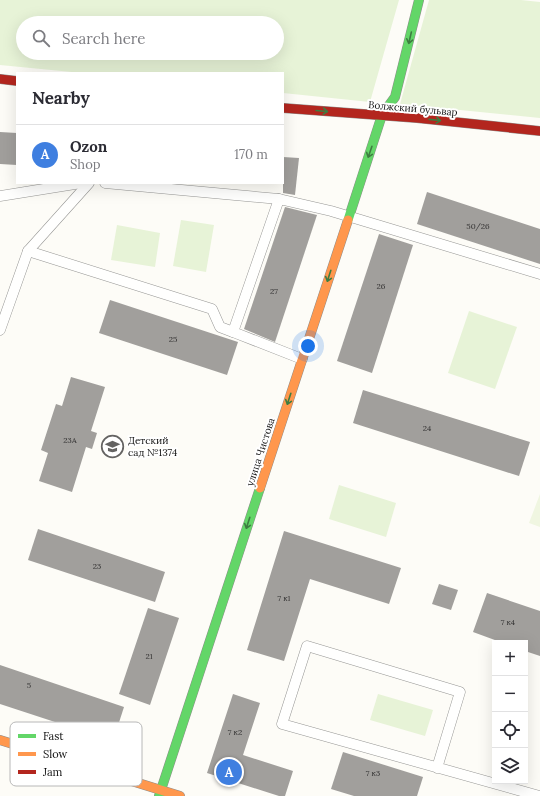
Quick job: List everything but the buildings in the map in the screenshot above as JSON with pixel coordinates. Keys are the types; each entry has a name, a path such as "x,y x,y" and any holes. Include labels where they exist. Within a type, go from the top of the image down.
{"street":[{"name":"улица Чистова","path":"160,793 382,115 395,97 419,0"},
{"path":"0,79 16,81"},
{"path":"368,115 377,107 379,102"},
{"name":"Волжский бульвар","path":"284,108 382,115 540,131"},
{"path":"0,740 10,743"},
{"path":"139,786 160,793 180,796"}],"lane":[{"path":"0,196 75,184"},
{"path":"0,330 28,251 88,184"},
{"path":"115,184 278,199 348,217 540,274"},
{"path":"233,332 278,199"},
{"path":"28,251 212,309 220,327 302,359"},
{"path":"437,768 460,692 308,646 282,724 437,768 539,796"}],"green space":[{"path":"0,0 399,0 370,102 284,93 284,72 72,72 0,65"},
{"path":"429,0 521,0 540,2 540,118 400,104"},
{"path":"181,220 214,225 206,272 173,266"},
{"path":"117,225 160,233 155,267 111,260"},
{"path":"469,311 517,327 495,389 448,373"},
{"path":"339,485 396,503 386,537 329,519"},
{"path":"540,494 540,527 529,523"},
{"path":"378,694 433,710 425,736 370,720"}],"traffic: fast":[{"path":"348,220 382,115 395,97 419,0"},
{"path":"159,796 260,488"}],"traffic: slow":[{"path":"260,488 348,220"},
{"path":"0,740 10,743"},
{"path":"142,784 180,796"}],"traffic: jam":[{"path":"0,79 16,81"},
{"path":"284,108 417,118 540,131"}],"place":[{"name":"Детский сад №1374","path":"113,446"},
{"name":"Ozon","path":"229,772"}]}
